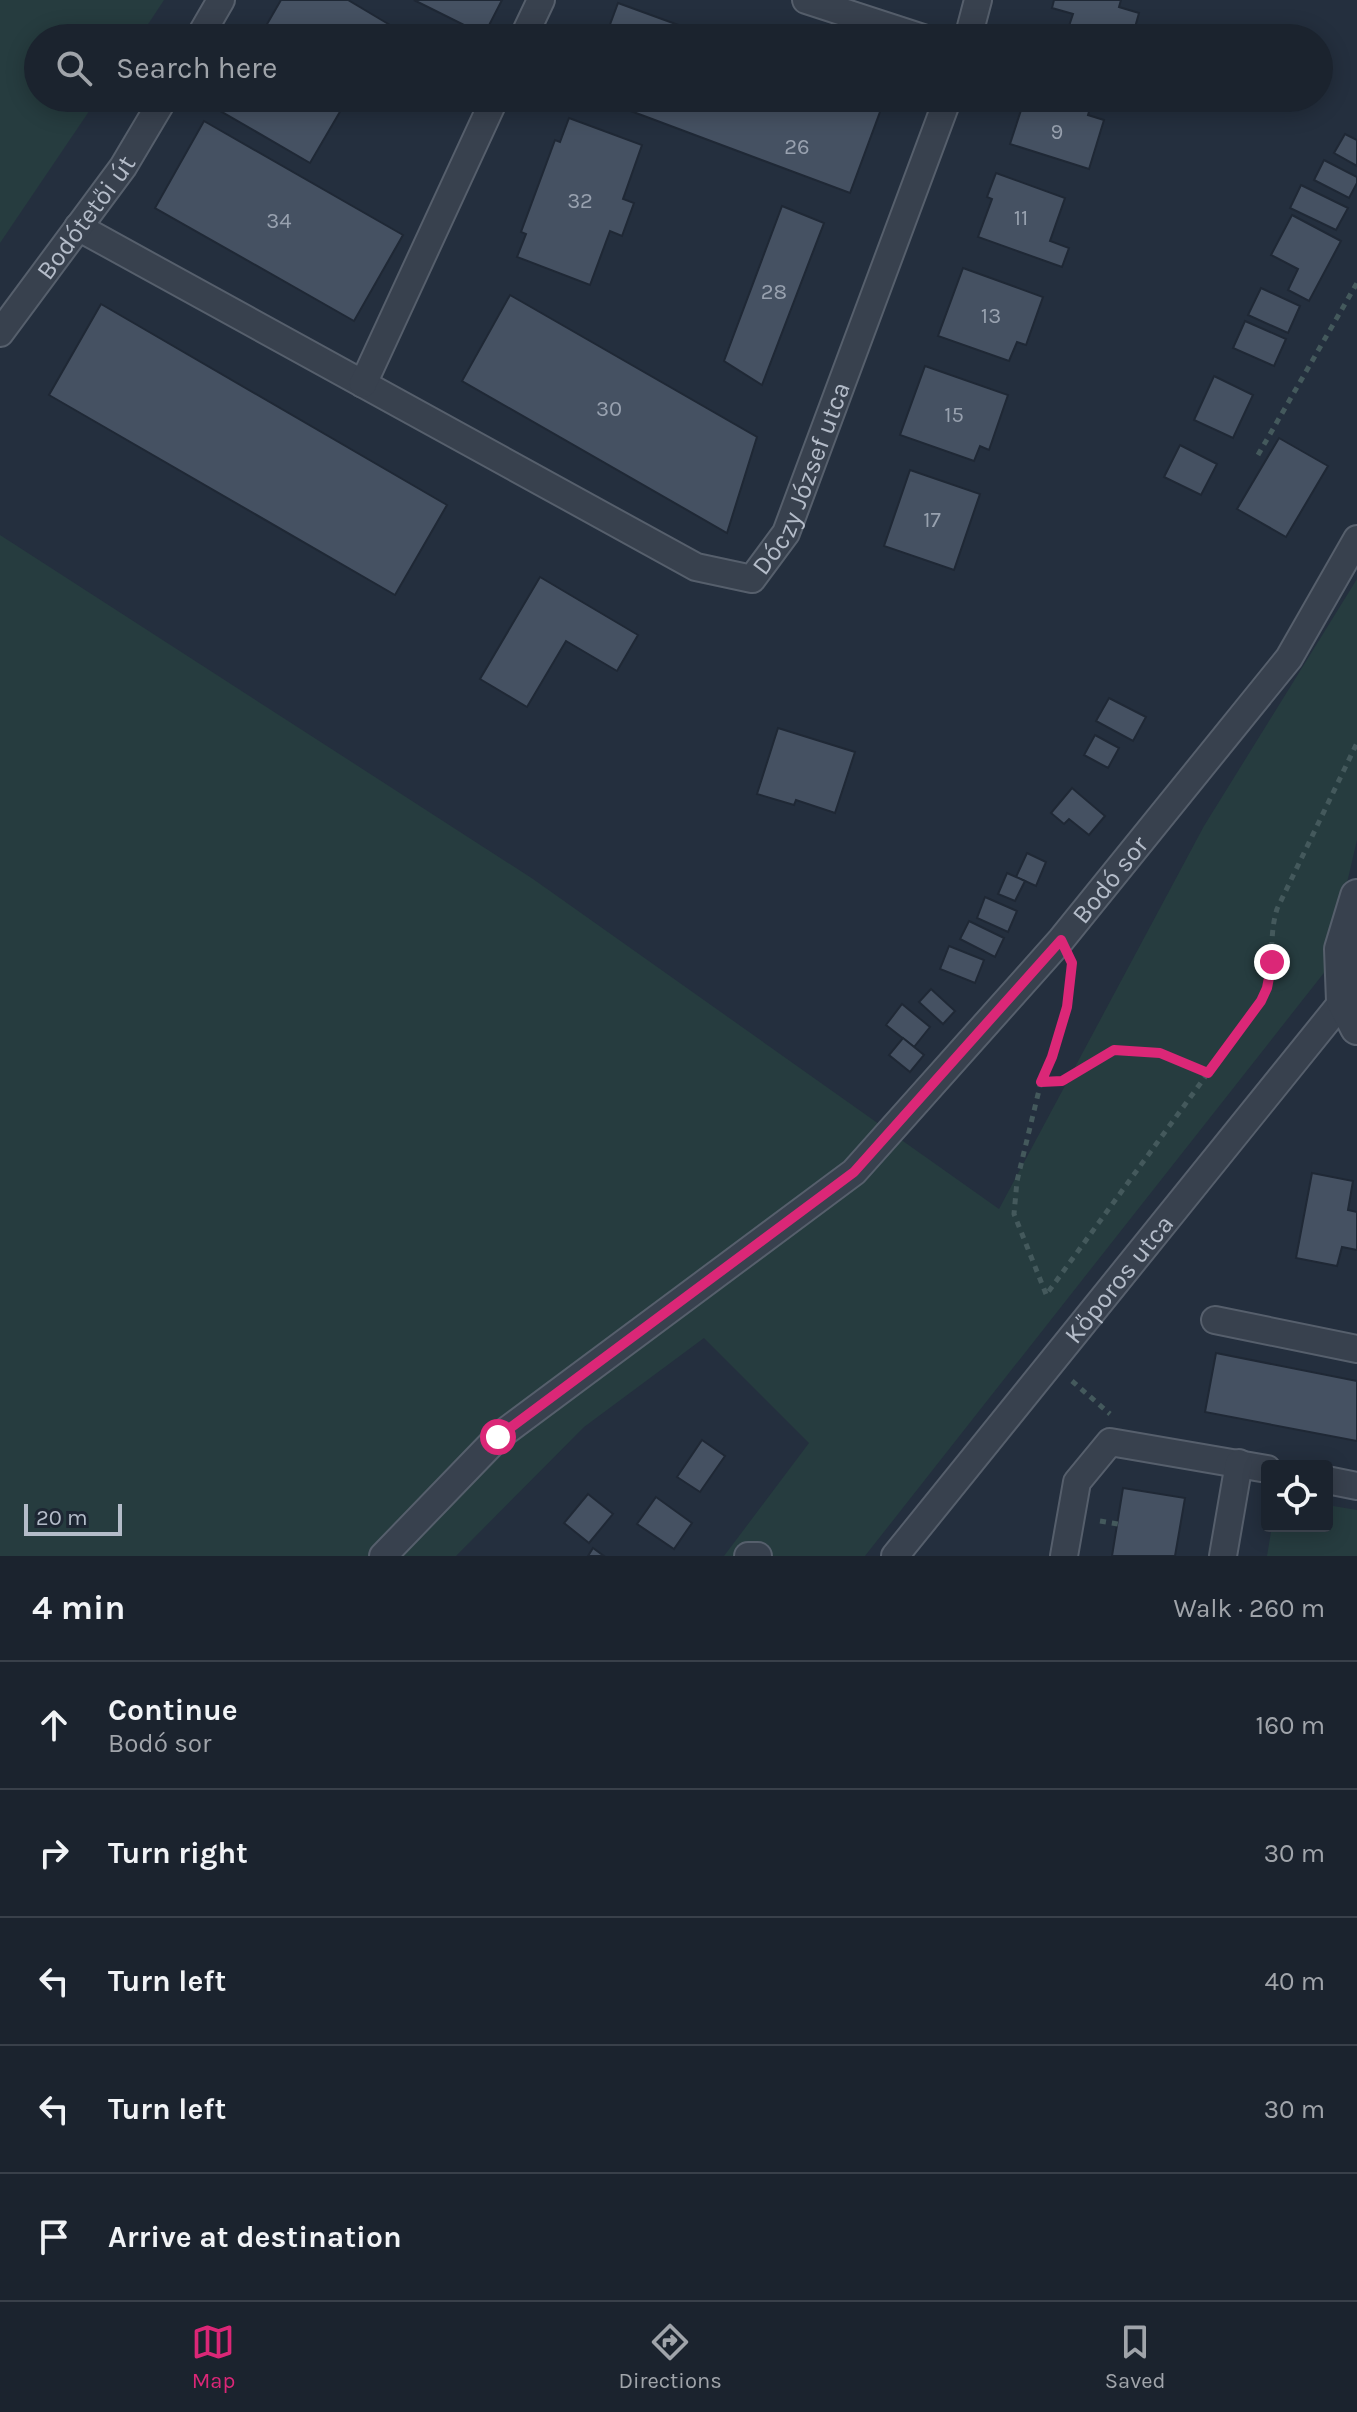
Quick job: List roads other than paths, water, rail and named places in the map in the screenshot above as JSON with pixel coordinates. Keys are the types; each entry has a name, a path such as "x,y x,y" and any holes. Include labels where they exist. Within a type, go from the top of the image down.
{"street":[{"path":"207,24 221,0"},
{"path":"530,24 541,0"},
{"path":"806,0 880,24"},
{"path":"972,24 978,0"},
{"name":"Bodótetői út","path":"0,333 123,167 156,112"},
{"path":"363,384 489,112"},
{"name":"Dóczy József utca","path":"78,227 696,567 752,579 786,533 943,112"},
{"name":"Bodó sor","path":"383,1556 498,1437 854,1172 1061,940 1289,658 1357,539"},
{"path":"1350,1015 1341,949 1357,896"},
{"name":"Kőporos utca","path":"895,1556 1050,1363 1350,1015"},
{"path":"1215,1320 1357,1349"},
{"path":"1064,1556 1077,1482 1110,1442 1261,1468"},
{"path":"1223,1556 1239,1463"},
{"path":"1333,1481 1357,1486"},
{"path":"748,1556 758,1556"}]}
